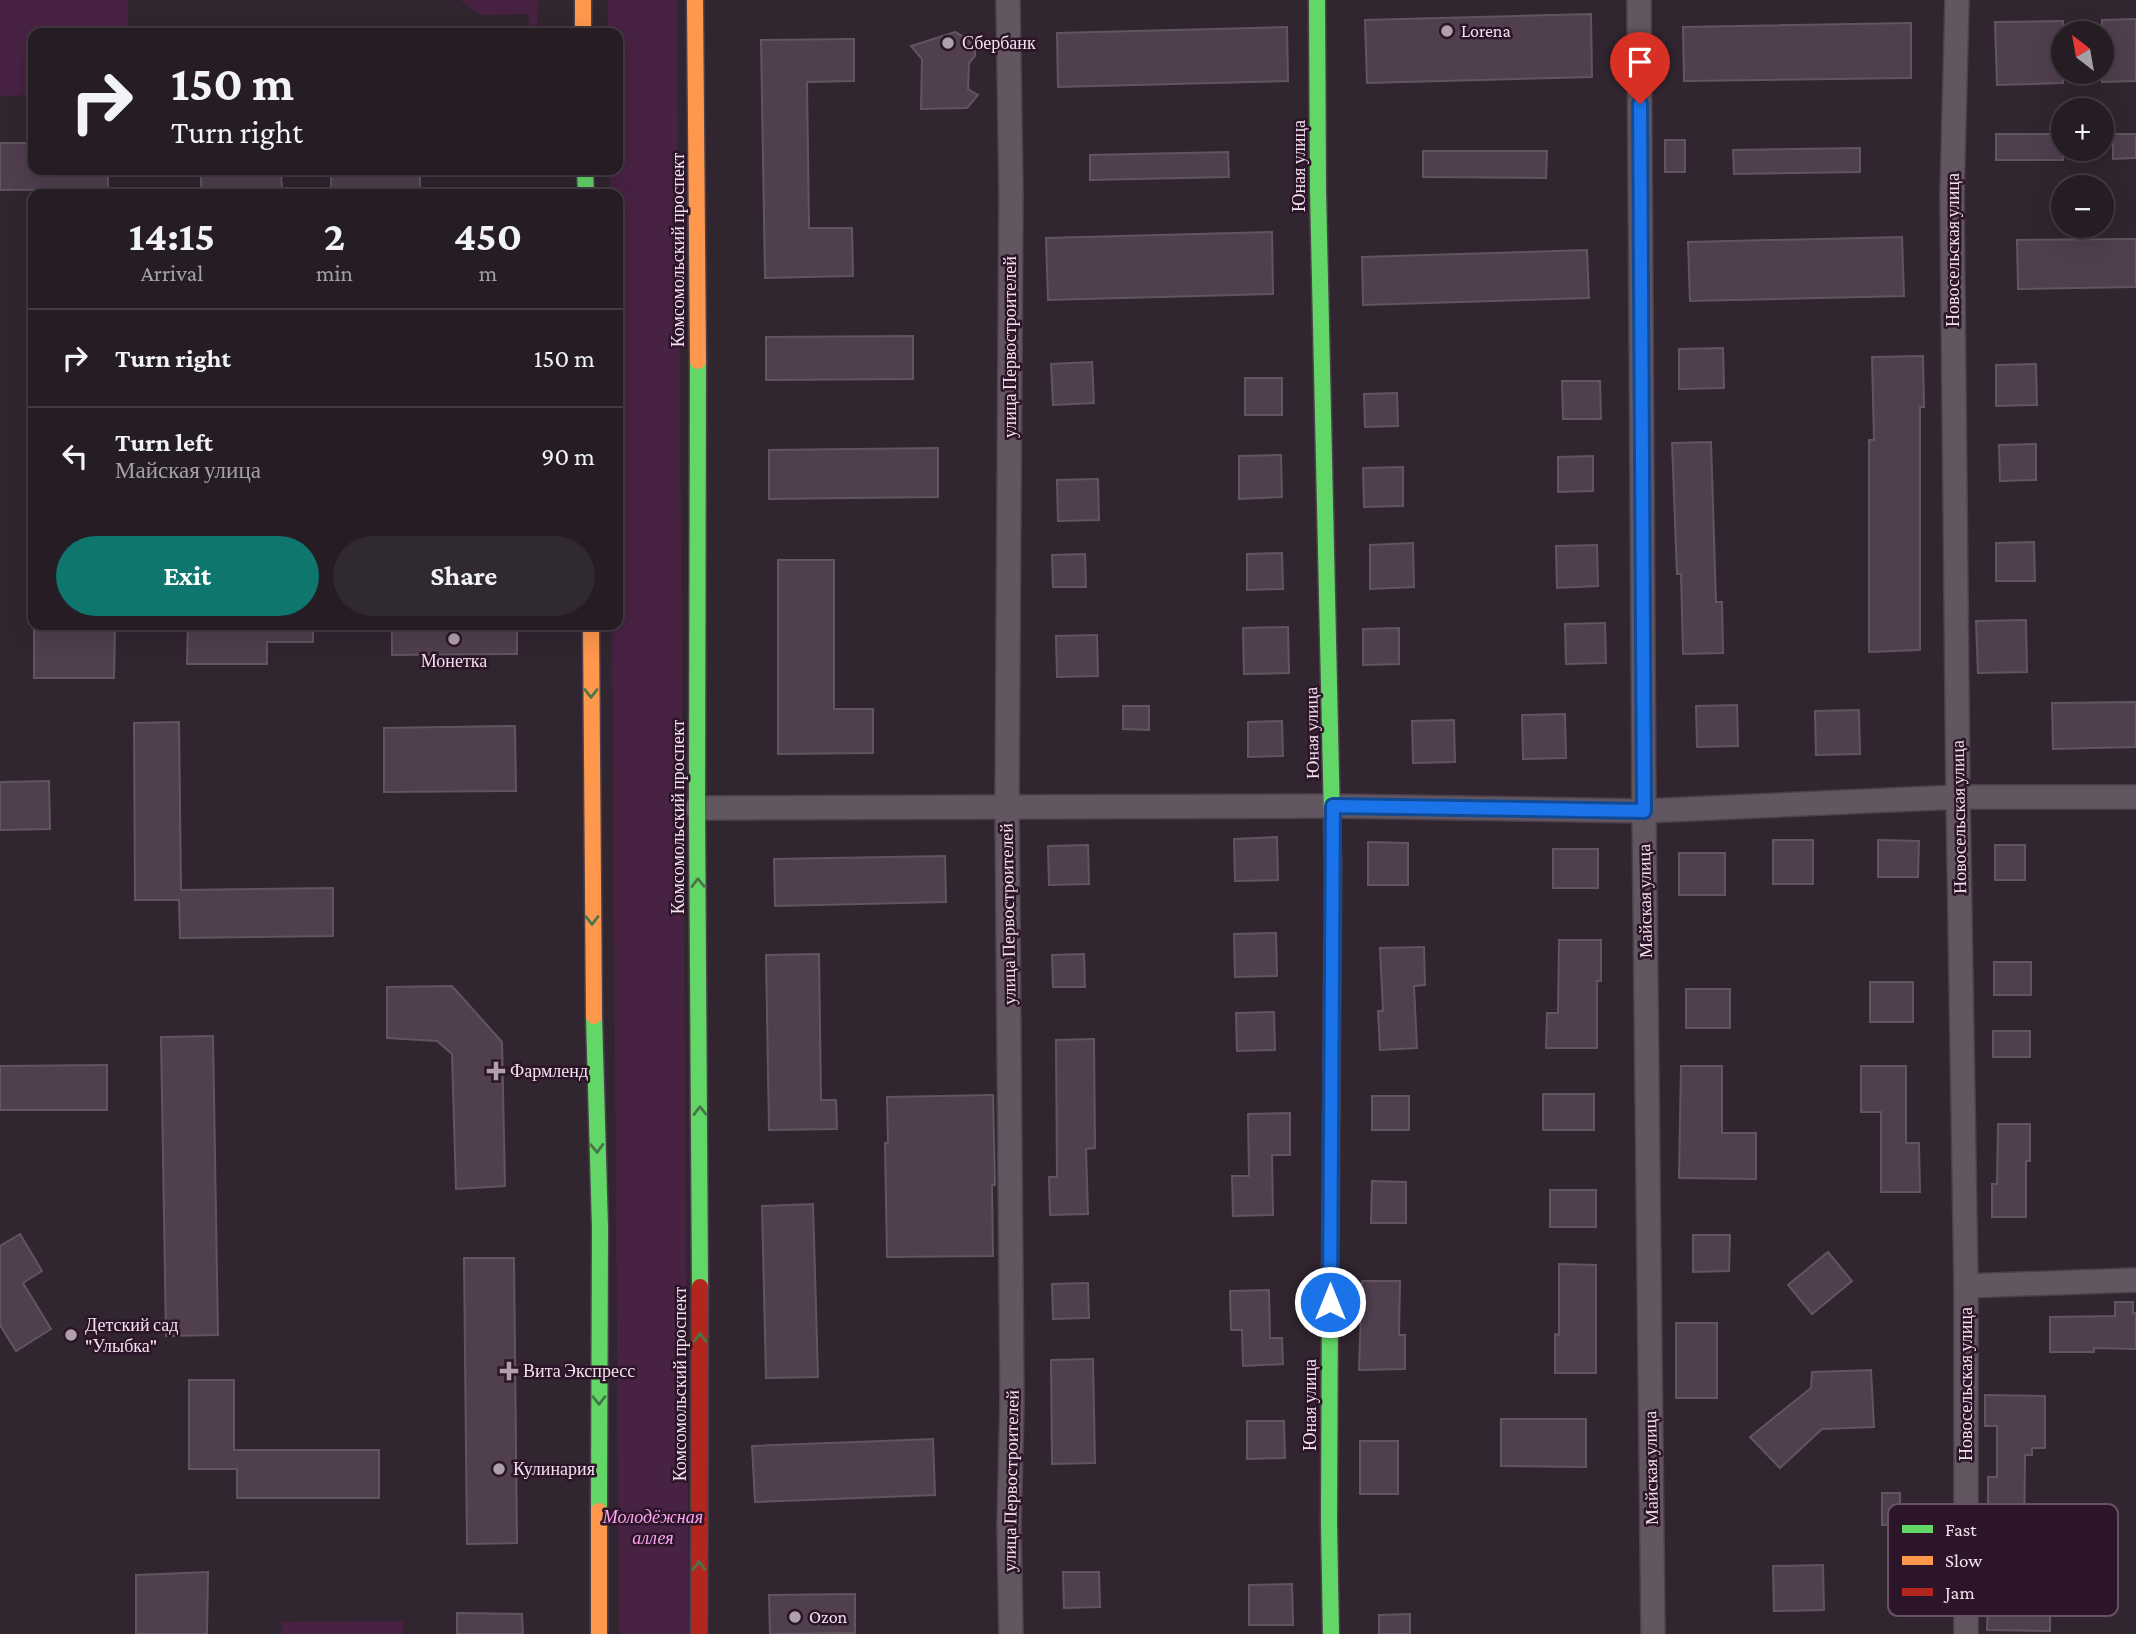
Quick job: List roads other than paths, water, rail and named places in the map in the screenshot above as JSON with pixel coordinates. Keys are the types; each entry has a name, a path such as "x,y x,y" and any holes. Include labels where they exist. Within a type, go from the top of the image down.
{"main road":[{"path":"583,0 583,28"},
{"name":"Комсомольский проспект","path":"695,0 698,284 697,808 701,1165 699,1634"},
{"name":"Юная улица","path":"1317,0 1318,190 1333,806 1329,1523 1331,1634"},
{"path":"591,630 592,948 600,1228 599,1634"}],"street":[{"name":"улица Первостроителей","path":"1008,0 1011,193 1007,807 1012,1402 1009,1525 1011,1634"},
{"name":"Майская улица","path":"1639,0 1653,1634"},
{"name":"Новосельская улица","path":"1956,0 1952,196 1966,1286 1966,1504"},
{"path":"697,808 1333,806 1644,811 1958,797 2136,797"},
{"path":"1966,1286 2136,1280"},
{"name":"Новосельская улица","path":"1966,1616 1966,1634"}],"place":[{"name":"Lorena","path":"1447,31"},
{"name":"Сбербанк","path":"948,43"},
{"name":"Монетка","path":"454,639"},
{"name":"Фармленд","path":"496,1071"},
{"name":"Детский сад \"Улыбка\"","path":"71,1335"},
{"name":"Вита Экспресс","path":"509,1371"},
{"name":"Кулинария","path":"499,1469"},
{"name":"Ozon","path":"795,1617"}],"park label":[{"name":"Молодёжная аллея","path":"653,1527"}]}
